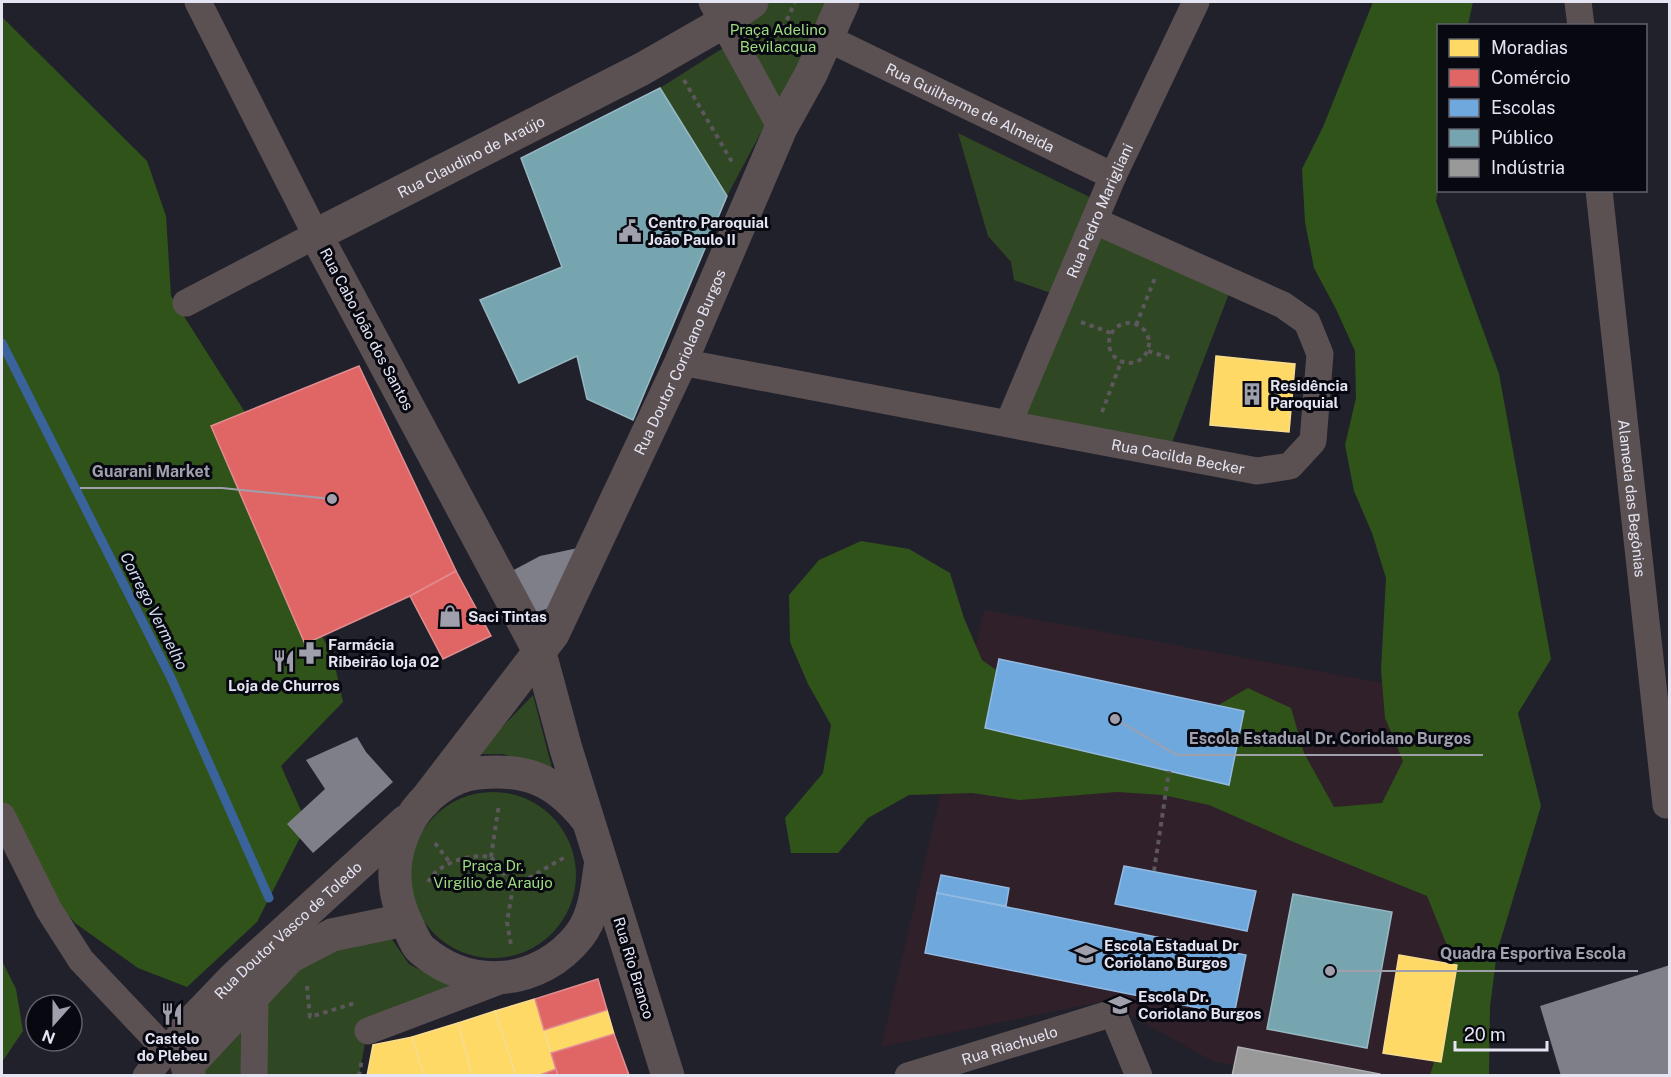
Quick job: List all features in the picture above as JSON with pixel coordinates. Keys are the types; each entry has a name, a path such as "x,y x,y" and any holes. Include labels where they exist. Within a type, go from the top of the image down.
{"street":[{"name":"Rua Cabo João dos Santos","path":"198,2 316,235 540,653 594,840"},
{"name":"Rua Claudino de Araújo","path":"186,303 669,54 718,12 752,2"},
{"name":"Rua Doutor Coriolano Burgos","path":"540,653 554,634 681,362 781,128 811,74 843,2"},
{"name":"Rua Pedro Marigliani","path":"1009,422 1113,176 1196,2"},
{"path":"1578,2 1581,24"},
{"path":"718,12 781,128"},
{"name":"Rua Guilherme de Almeida","path":"827,38 1113,176"},
{"name":"Alameda das Begônias","path":"1599,192 1666,805 1670,804"},
{"name":"Rua Cacilda Becker","path":"681,362 1009,422 1257,471 1290,466 1313,441 1320,354 1307,322 1282,305 1095,221"},
{"name":"Rua Doutor Vasco de Toledo","path":"182,1059 234,978 418,808 540,653"},
{"path":"368,1031 550,964 580,935 596,900 594,840 571,799 551,784 528,774 503,770 474,773 456,780 418,808 396,853 394,874 398,903 404,920 422,951 462,974 510,977"},
{"path":"2,816 49,910 81,960 182,1059"},
{"name":"Rua Rio Branco","path":"594,840 668,1076"},
{"name":"Rua Doutor Vasco de Toledo","path":"146,1076 182,1059 255,996 291,957 304,948 332,935 404,920"},
{"path":"254,1076 255,996"},
{"name":"Rua Riachuelo","path":"908,1076 1113,1014 1139,1076"}],"path":[{"path":"758,85 795,2"},
{"path":"669,54 752,197"},
{"path":"1136,325 1165,252"},
{"path":"1127,323 1136,325 1147,335 1148,351 1141,359 1132,363 1121,362 1110,350 1111,333 1118,326 1127,323"},
{"path":"1148,351 1173,359"},
{"path":"1092,438 1121,362"},
{"path":"503,770 491,857 513,888 507,922 510,977"},
{"path":"1154,872 1169,771"},
{"path":"513,888 594,840"},
{"path":"451,864 480,855 491,857"},
{"path":"304,948 310,1017 358,1002 368,1031"}],"shaded area":[{"path":"984,610 1503,705 1442,1075 1281,1075 1212,1061 1105,1001 881,1047"}],"green space":[{"name":"Praça Adelino Bevilacqua","path":"756,2 835,2 781,120 730,23"},
{"path":"1373,2 1473,2 1468,24 1437,24 1436,201 1499,374 1551,659 1518,713 1541,806 1497,952 1490,1007 1489,1075 1430,1075 1444,1031 1450,953 1427,896 1209,805 1163,795 1117,792 1020,800 972,793 909,795 868,818 838,853 791,853 785,818 823,773 831,725 808,684 790,642 789,595 819,560 861,541 909,549 950,573 964,618 982,660 1022,688 1208,711 1248,688 1291,708 1304,753 1334,807 1382,803 1403,761 1385,718 1381,670 1386,578 1372,533 1354,491 1345,445 1356,398 1355,351 1314,268 1305,222 1302,169 1323,127"},
{"path":"2,17 147,161 166,216 171,296 255,428 274,559 332,653 343,702 281,766 307,824 257,922 187,987 138,968 75,923 2,843"},
{"path":"723,48 766,123 727,196 660,88"},
{"path":"958,133 1102,203 1095,220 1233,283 1168,453 1015,423 1062,297 1014,280 1011,262 988,236"},
{"path":"533,695 553,772 503,754 476,754"},
{"name":"Praça Dr. Virgílio de Araújo","path":"493,792 509,793 525,798 552,816 570,843 575,859 575,891 570,907 552,934 525,952 509,957 493,958 477,957 461,952 434,934 416,907 411,891 410,875 411,859 416,843 434,816 461,798 477,793"},
{"path":"391,938 409,964 451,986 365,1043 359,1076 256,1075 255,996 337,947"},
{"path":"2,961 16,989 23,1031 2,1062"},
{"path":"243,1031 242,1075 203,1075 203,1072"}],"building: Moradias":[{"name":"Residência Paroquial","path":"1216,356 1295,364 1289,432 1210,425"},
{"path":"1399,955 1457,965 1441,1062 1383,1053"},
{"path":"535,999 556,1071 540,1076 516,1076 495,1011"},
{"path":"607,1010 614,1034 551,1053 544,1030"},
{"path":"495,1011 516,1076 472,1076 458,1023"},
{"path":"458,1023 472,1076 424,1076 412,1037"},
{"path":"412,1037 424,1076 367,1076 373,1045"}],"building: Comércio":[{"path":"359,366 456,571 410,596 305,644 211,426"},
{"name":"Saci Tintas","path":"456,571 491,636 443,659 410,596"},
{"path":"598,979 607,1010 544,1030 535,999"},
{"path":"614,1034 629,1075 558,1076 551,1053"},
{"path":"556,1069 558,1076 537,1076"}],"building: Escolas":[{"path":"999,659 1244,711 1229,785 985,728"},
{"path":"1124,866 1256,891 1247,931 1115,904"},
{"path":"941,875 1009,888 1006,906 937,893"},
{"name":"Escola Estadual Dr Coriolano Burgos","path":"937,893 1246,955 1234,1015 925,953"}],"building: Público":[{"name":"Centro Paroquial João Paulo II","path":"660,88 727,196 633,420 587,399 577,356 519,383 480,300 562,267 521,158"},
{"path":"1293,894 1392,912 1367,1048 1267,1029"}],"building: Indústria":[{"path":"1238,1047 1380,1074 1380,1076 1232,1076"}],"building: Outros":[{"path":"578,548 553,607 533,613 510,572 540,556"},
{"path":"357,737 366,752 393,782 313,853 287,824 325,789 306,760"},
{"path":"1670,965 1670,1076 1561,1076 1540,1006"}],"waterway":[{"name":"Corrego Vermelho","path":"2,343 172,680 269,898"}],"place":[{"name":"Centro Paroquial João Paulo II","path":"630,231"},
{"name":"Residência Paroquial","path":"1252,394"},
{"name":"Guarani Market","path":"332,499"},
{"name":"Saci Tintas","path":"450,616"},
{"name":"Farmácia Ribeirão loja 02","path":"310,653"},
{"name":"Loja de Churros","path":"284,661"},
{"name":"Escola Estadual Dr. Coriolano Burgos","path":"1115,719"},
{"name":"Escola Estadual Dr Coriolano Burgos","path":"1086,954"},
{"name":"Quadra Esportiva Escola","path":"1330,971"},
{"name":"Escola Dr. Coriolano Burgos","path":"1120,1005"},
{"name":"Castelo do Plebeu","path":"172,1014"}]}
